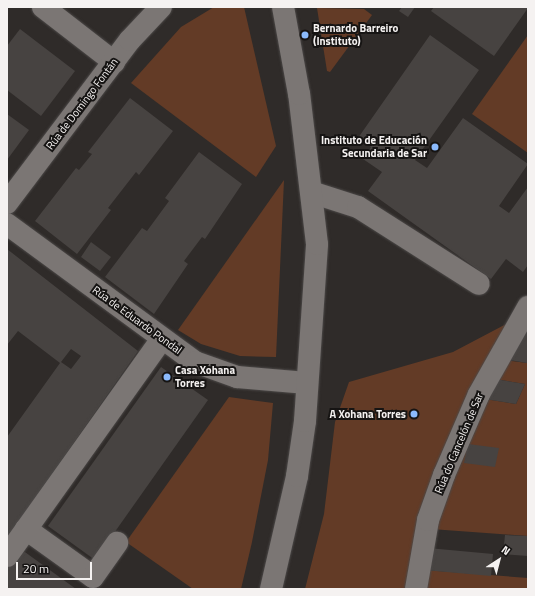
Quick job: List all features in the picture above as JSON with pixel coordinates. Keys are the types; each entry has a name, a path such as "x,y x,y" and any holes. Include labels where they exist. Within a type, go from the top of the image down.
{"street":[{"path":"43,7 114,62"},
{"name":"Rúa de Domingo Fontán","path":"7,203 130,40 161,7"},
{"path":"271,589 297,476 307,383 317,244 299,94 283,7"},
{"path":"311,192 358,207 479,284"},
{"name":"Rúa de Eduardo Pondal","path":"7,224 195,362 218,372 237,377 307,383"},
{"name":"Rúa do Cancelón de Sar","path":"416,589 428,520 444,475 479,394 528,307"},
{"path":"7,556 162,339"},
{"path":"26,529 93,577 117,543"}],"shaded area":[{"path":"214,7 244,7 276,146 256,177 131,83 181,27"},
{"path":"317,8 364,9 372,15 330,72 327,71"},
{"path":"528,35 528,153 472,114"},
{"path":"284,180 276,357 240,356 201,344 178,330"},
{"path":"512,321 408,589 305,589 324,514 335,422 349,382 453,352"},
{"path":"528,358 528,536 431,529 485,399 516,404 525,384 495,379 505,360 527,363"},
{"path":"229,397 273,403 268,460 241,589 193,589 126,542"},
{"path":"424,570 528,578 528,589 421,589"}],"building":[{"path":"402,7 415,7 408,17 399,11"},
{"path":"434,7 528,8 494,56 431,11"},
{"path":"20,29 75,71 41,116 7,90 7,46"},
{"path":"430,35 479,70 415,160 427,168 463,118 528,164 499,206 509,213 528,187 528,265 523,272 506,259 491,279 368,191 382,172 363,159 371,147 358,138"},
{"path":"130,98 173,131 139,175 136,172 108,208 111,210 77,254 35,221 76,168 79,170 92,154 88,152"},
{"path":"7,114 29,130 7,160"},
{"path":"199,152 242,184 205,239 202,237 184,261 188,264 154,314 105,277 142,228 147,231 169,201 165,198"},
{"path":"91,242 111,257 100,271 81,257"},
{"path":"7,249 138,351 7,538 7,437 60,363 18,331 7,345","holes":["71,349 81,356 71,369 61,362"]},
{"path":"528,315 527,363 503,359"},
{"path":"161,367 208,400 95,560 48,526"},
{"path":"495,379 525,384 516,404 485,399"},
{"path":"468,444 499,448 495,467 464,463"},
{"path":"505,535 528,536 528,556 503,554"},
{"path":"18,547 76,589 7,589 7,563"},
{"path":"428,548 493,554 491,576 424,570"}],"place":[{"name":"Bernardo Barreiro (Instituto)","path":"305,35"},
{"name":"Instituto de Educación Secundaria de Sar","path":"435,147"},
{"name":"Casa Xohana Torres","path":"167,377"},
{"name":"A Xohana Torres","path":"414,414"}]}
